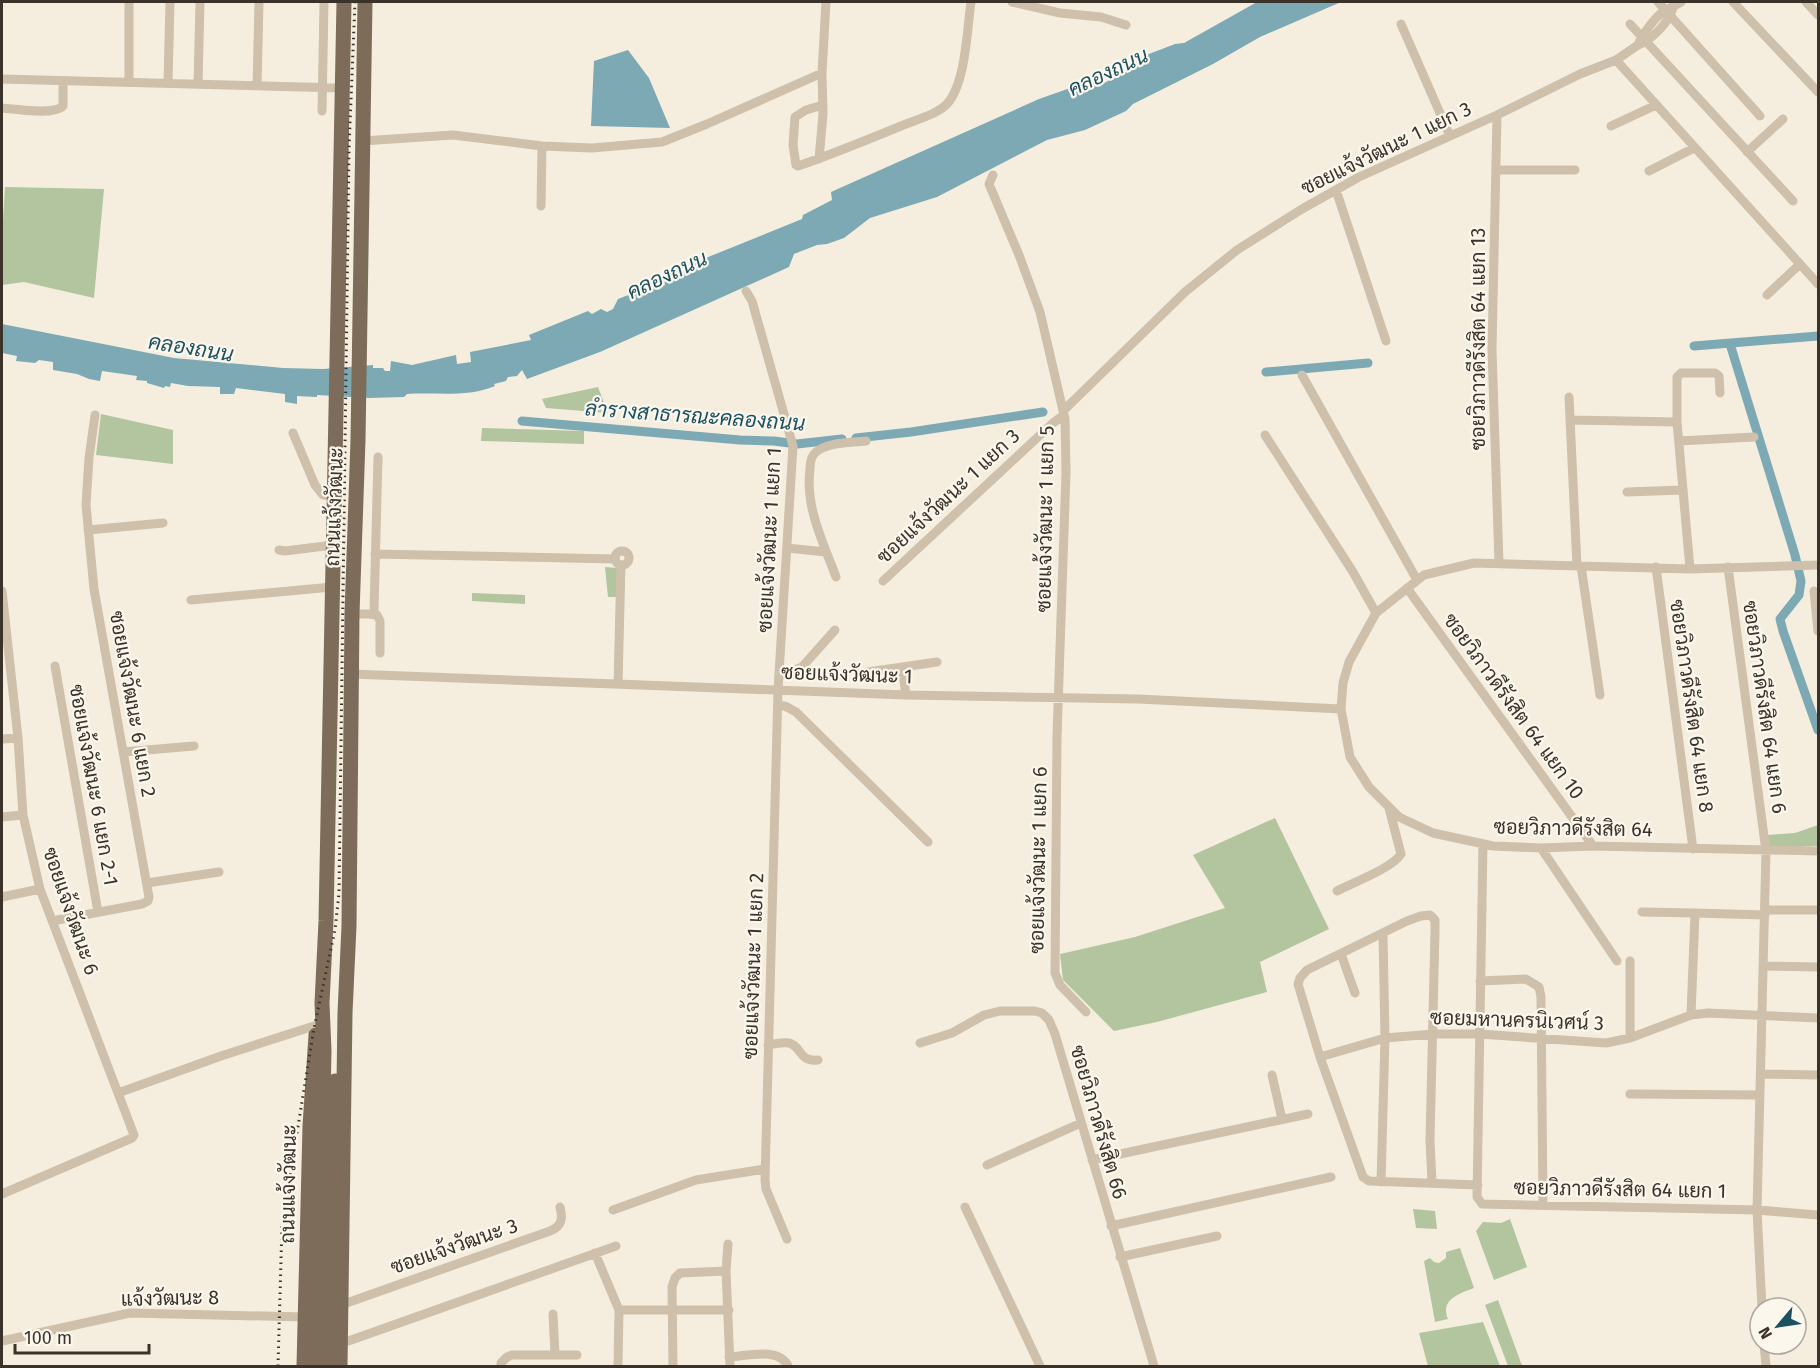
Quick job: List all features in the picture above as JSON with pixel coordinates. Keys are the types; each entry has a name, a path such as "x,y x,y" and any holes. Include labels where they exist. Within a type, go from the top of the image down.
{"main road":[{"name":"ถนนแจ้งวัฒนะ","path":"328,1366 328,1121 322,1003 326,921 344,2"},
{"name":"ถนนแจ้งวัฒนะ","path":"340,1366 345,1013 350,919 351,674 358,440 365,2"},
{"name":"ถนนแจ้งวัฒนะ","path":"304,1366 310,1126 317,1025 322,1003"},
{"name":"ถนนแจ้งวัฒนะ","path":"317,1366 328,1121 337,1049 345,1013"}],"street":[{"path":"129,2 129,82"},
{"path":"168,83 170,2"},
{"path":"198,84 200,2"},
{"path":"257,86 258,2"},
{"path":"322,111 324,2"},
{"path":"819,159 826,2"},
{"path":"823,105 806,110 795,117 793,145 798,166 931,113 946,104 958,84 971,2"},
{"path":"1012,2 1060,13 1101,17 1126,25"},
{"path":"1658,2 1669,11 1761,116"},
{"name":"ซอยแจ้งวัฒนะ 1 แยก 3","path":"883,581 1064,413 1185,292 1237,250 1302,209 1359,177 1497,115 1580,74 1616,60 1642,41 1669,11 1681,2"},
{"path":"1733,2 1818,92"},
{"path":"1806,2 1818,15"},
{"path":"1401,24 1450,136"},
{"path":"1630,24 1642,41 1793,201"},
{"path":"1616,60 1818,284"},
{"path":"362,141 453,135 542,146 592,148 662,142 822,73"},
{"path":"2,79 342,88"},
{"path":"2,108 49,112 59,110 63,106 63,81"},
{"path":"1611,126 1656,105"},
{"name":"ซอยวิภาวดีรังสิต 64 แยก 13","path":"1497,115 1492,361 1499,562"},
{"path":"1748,152 1783,119"},
{"path":"541,206 542,146"},
{"path":"1649,171 1694,148"},
{"path":"1497,170 1575,170"},
{"name":"ซอยแจ้งวัฒนะ 1 แยก 5","path":"993,175 989,184 1040,312 1064,413 1066,472 1059,697"},
{"path":"1336,189 1386,341"},
{"path":"1767,296 1800,264"},
{"name":"ซอยแจ้งวัฒนะ 1 แยก 1","path":"746,291 752,301 793,446 778,690"},
{"path":"1690,569 1678,441 1677,377 1679,373 1717,374 1720,393"},
{"path":"1302,375 1417,580"},
{"path":"1569,397 1579,566 1600,695"},
{"name":"ซอยแจ้งวัฒนะ 6 แยก 2","path":"95,415 86,505 94,589 147,883"},
{"path":"1570,420 1677,422"},
{"path":"293,433 315,485 323,495 334,496"},
{"path":"1265,435 1353,572 1376,613"},
{"path":"1678,441 1754,437"},
{"path":"836,577 811,509 810,462 813,454 825,447 866,441"},
{"path":"368,614 373,613 374,608 378,457"},
{"path":"1627,492 1683,490"},
{"path":"88,530 164,523"},
{"path":"279,550 333,545"},
{"path":"787,548 826,552"},
{"path":"375,554 618,562 618,684"},
{"name":"ซอยวิภาวดีรังสิต 64","path":"1818,565 1690,569 1499,562 1474,563 1424,575 1376,613 1349,662 1343,684 1341,709 1350,757 1369,787 1399,817 1433,833 1483,844 1541,848 1593,846 1818,851"},
{"name":"ซอยวิภาวดีรังสิต 64 แยก 8","path":"1656,567 1693,849"},
{"name":"ซอยวิภาวดีรังสิต 64 แยก 6","path":"1728,567 1766,851"},
{"path":"191,600 332,587"},
{"name":"ซอยวิภาวดีรังสิต 64 แยก 10","path":"1407,588 1593,846"},
{"name":"ซอยแจ้งวัฒนะ 6","path":"2,591 18,738 23,815 40,889 134,1135 132,1138 2,1194"},
{"path":"1814,591 1818,630"},
{"path":"352,614 377,615 380,621 380,653"},
{"path":"780,676 802,667 835,630"},
{"path":"861,673 937,662"},
{"name":"ซอยแจ้งวัฒนะ 6 แยก 2-1","path":"55,666 98,912"},
{"path":"902,667 906,695"},
{"name":"ซอยแจ้งวัฒนะ 1","path":"351,674 906,695 1059,697 1341,709"},
{"name":"ซอยแจ้งวัฒนะ 1 แยก 2","path":"778,690 765,1169 766,1189 787,1239"},
{"name":"ซอยแจ้งวัฒนะ 1 แยก 6","path":"1059,697 1055,973 1060,985 1086,1012"},
{"path":"778,706 785,706 796,712 928,842"},
{"path":"2,739 18,738"},
{"path":"123,752 195,746"},
{"path":"1337,891 1389,865 1401,854 1389,808"},
{"path":"2,817 23,815"},
{"path":"1432,1182 1430,1140 1434,1034 1434,920 1430,915 1420,916 1307,970 1298,984 1320,1057 1363,1177 1369,1181 1381,1182 1478,1185 1483,844"},
{"path":"1541,848 1617,961"},
{"path":"1761,1296 1757,1210 1766,851"},
{"path":"52,921 145,903 149,897 147,883 219,872"},
{"path":"2,897 40,889"},
{"path":"1642,912 1818,910"},
{"path":"1691,1015 1695,913"},
{"path":"1381,1182 1385,1038 1383,935"},
{"path":"1341,954 1355,993"},
{"path":"1630,961 1630,1038"},
{"path":"1763,966 1818,967"},
{"path":"1480,981 1526,979 1539,987 1541,997 1543,1205"},
{"name":"ซอยวิภาวดีรังสิต 66","path":"920,1043 952,1033 992,1013 1035,1011 1042,1013 1049,1020 1154,1366"},
{"name":"ซอยมหานครนิเวศน์ 3","path":"1320,1057 1385,1038 1434,1034 1480,1034 1606,1043 1630,1038 1691,1015 1739,1013 1762,1017 1818,1018"},
{"path":"118,1093 317,1025"},
{"path":"768,1045 793,1044 804,1058 810,1061 818,1060"},
{"path":"1761,1074 1818,1075"},
{"path":"1272,1075 1282,1119"},
{"path":"1630,1094 1760,1095"},
{"path":"1092,1160 1308,1114"},
{"path":"987,1165 1081,1123"},
{"path":"613,1210 696,1180 765,1169"},
{"path":"1111,1226 1331,1177"},
{"name":"ซอยวิภาวดีรังสิต 64 แยก 1","path":"1478,1185 1478,1197 1482,1204 1757,1210 1818,1215"},
{"name":"ซอยแจ้งวัฒนะ 3","path":"341,1305 550,1231 558,1227 561,1222 560,1207"},
{"path":"965,1207 1040,1366"},
{"path":"1120,1257 1216,1236"},
{"path":"728,1244 726,1271 729,1362 771,1355 781,1358 788,1366"},
{"path":"340,1344 616,1246"},
{"path":"596,1253 619,1310 618,1366"},
{"path":"673,1366 672,1287 675,1278 680,1273 726,1271"},
{"path":"619,1310 729,1310"},
{"name":"แจ้งวัฒนะ 8","path":"2,1341 130,1313 305,1317"},
{"path":"553,1314 555,1355"},
{"path":"501,1366 507,1357 512,1355 577,1355"}],"green space":[{"path":"5,187 104,189 94,298 24,282 2,285"},
{"path":"598,387 608,413 546,408 542,399"},
{"path":"101,414 173,430 173,464 96,455"},
{"path":"482,428 584,431 584,444 481,441"},
{"path":"605,567 618,568 617,597 608,597"},
{"path":"472,593 525,595 525,604 472,601"},
{"path":"1275,818 1329,929 1260,962 1267,992 1157,1022 1114,1031 1063,980 1060,954 1135,937 1225,908 1193,855"},
{"path":"1818,825 1818,846 1769,846 1768,835 1795,833"},
{"path":"1413,1209 1435,1211 1437,1229 1416,1228"},
{"path":"1510,1219 1527,1267 1494,1280 1476,1231 1483,1222 1501,1223"},
{"path":"1460,1248 1474,1288 1448,1302 1446,1312 1448,1319 1435,1322 1424,1261 1430,1258 1439,1263 1446,1258 1446,1252"},
{"path":"1498,1300 1523,1366 1508,1366 1485,1305"},
{"path":"1483,1322 1500,1366 1428,1366 1419,1333"}],"water":[{"path":"1257,2 1341,2 1260,37 1213,64 1133,104 1126,111 1085,130 1047,140 937,197 870,218 844,238 794,254 789,267 600,352 527,379 522,370 517,376 508,377 506,381 494,384 495,386 473,392 407,394 404,397 369,398 297,396 297,404 285,402 285,394 236,388 234,394 220,394 220,387 171,383 170,387 165,386 164,388 147,383 147,381 136,380 137,376 102,371 100,381 53,370 53,362 16,361 17,356 2,353 2,324 174,358 283,368 323,369 373,365 373,368 390,371 391,361 412,365 456,355 457,364 471,362 470,352 531,340 529,335 588,311 592,314 601,309 607,312 613,309 618,299 654,285 658,288 665,285 664,279 676,273 693,270 691,264 802,219 803,215 832,200 831,192 1039,99 1090,81 1104,83 1130,70 1141,57 1175,44 1184,43"},
{"path":"628,50 649,78 670,128 591,126 594,61"}],"waterway":[{"name":"ลำรางสาธารณะคลองถนน","path":"1694,346 1818,336"},
{"path":"1730,344 1801,581 1799,595 1780,619 1818,730"},
{"name":"ลำรางสาธารณะคลองถนน","path":"1266,372 1368,363"},
{"name":"ลำรางสาธารณะคลองถนน","path":"856,438 1043,412"},
{"name":"ลำรางสาธารณะคลองถนน","path":"522,421 797,444 842,439"}],"railway":[{"path":"278,1366 282,1225 314,1028 335,930 339,893 349,148 355,2"}],"water label":[{"name":"คลองถนน","path":"1108,72"},
{"name":"คลองถนน","path":"667,275"},
{"name":"คลองถนน","path":"191,348"}]}
